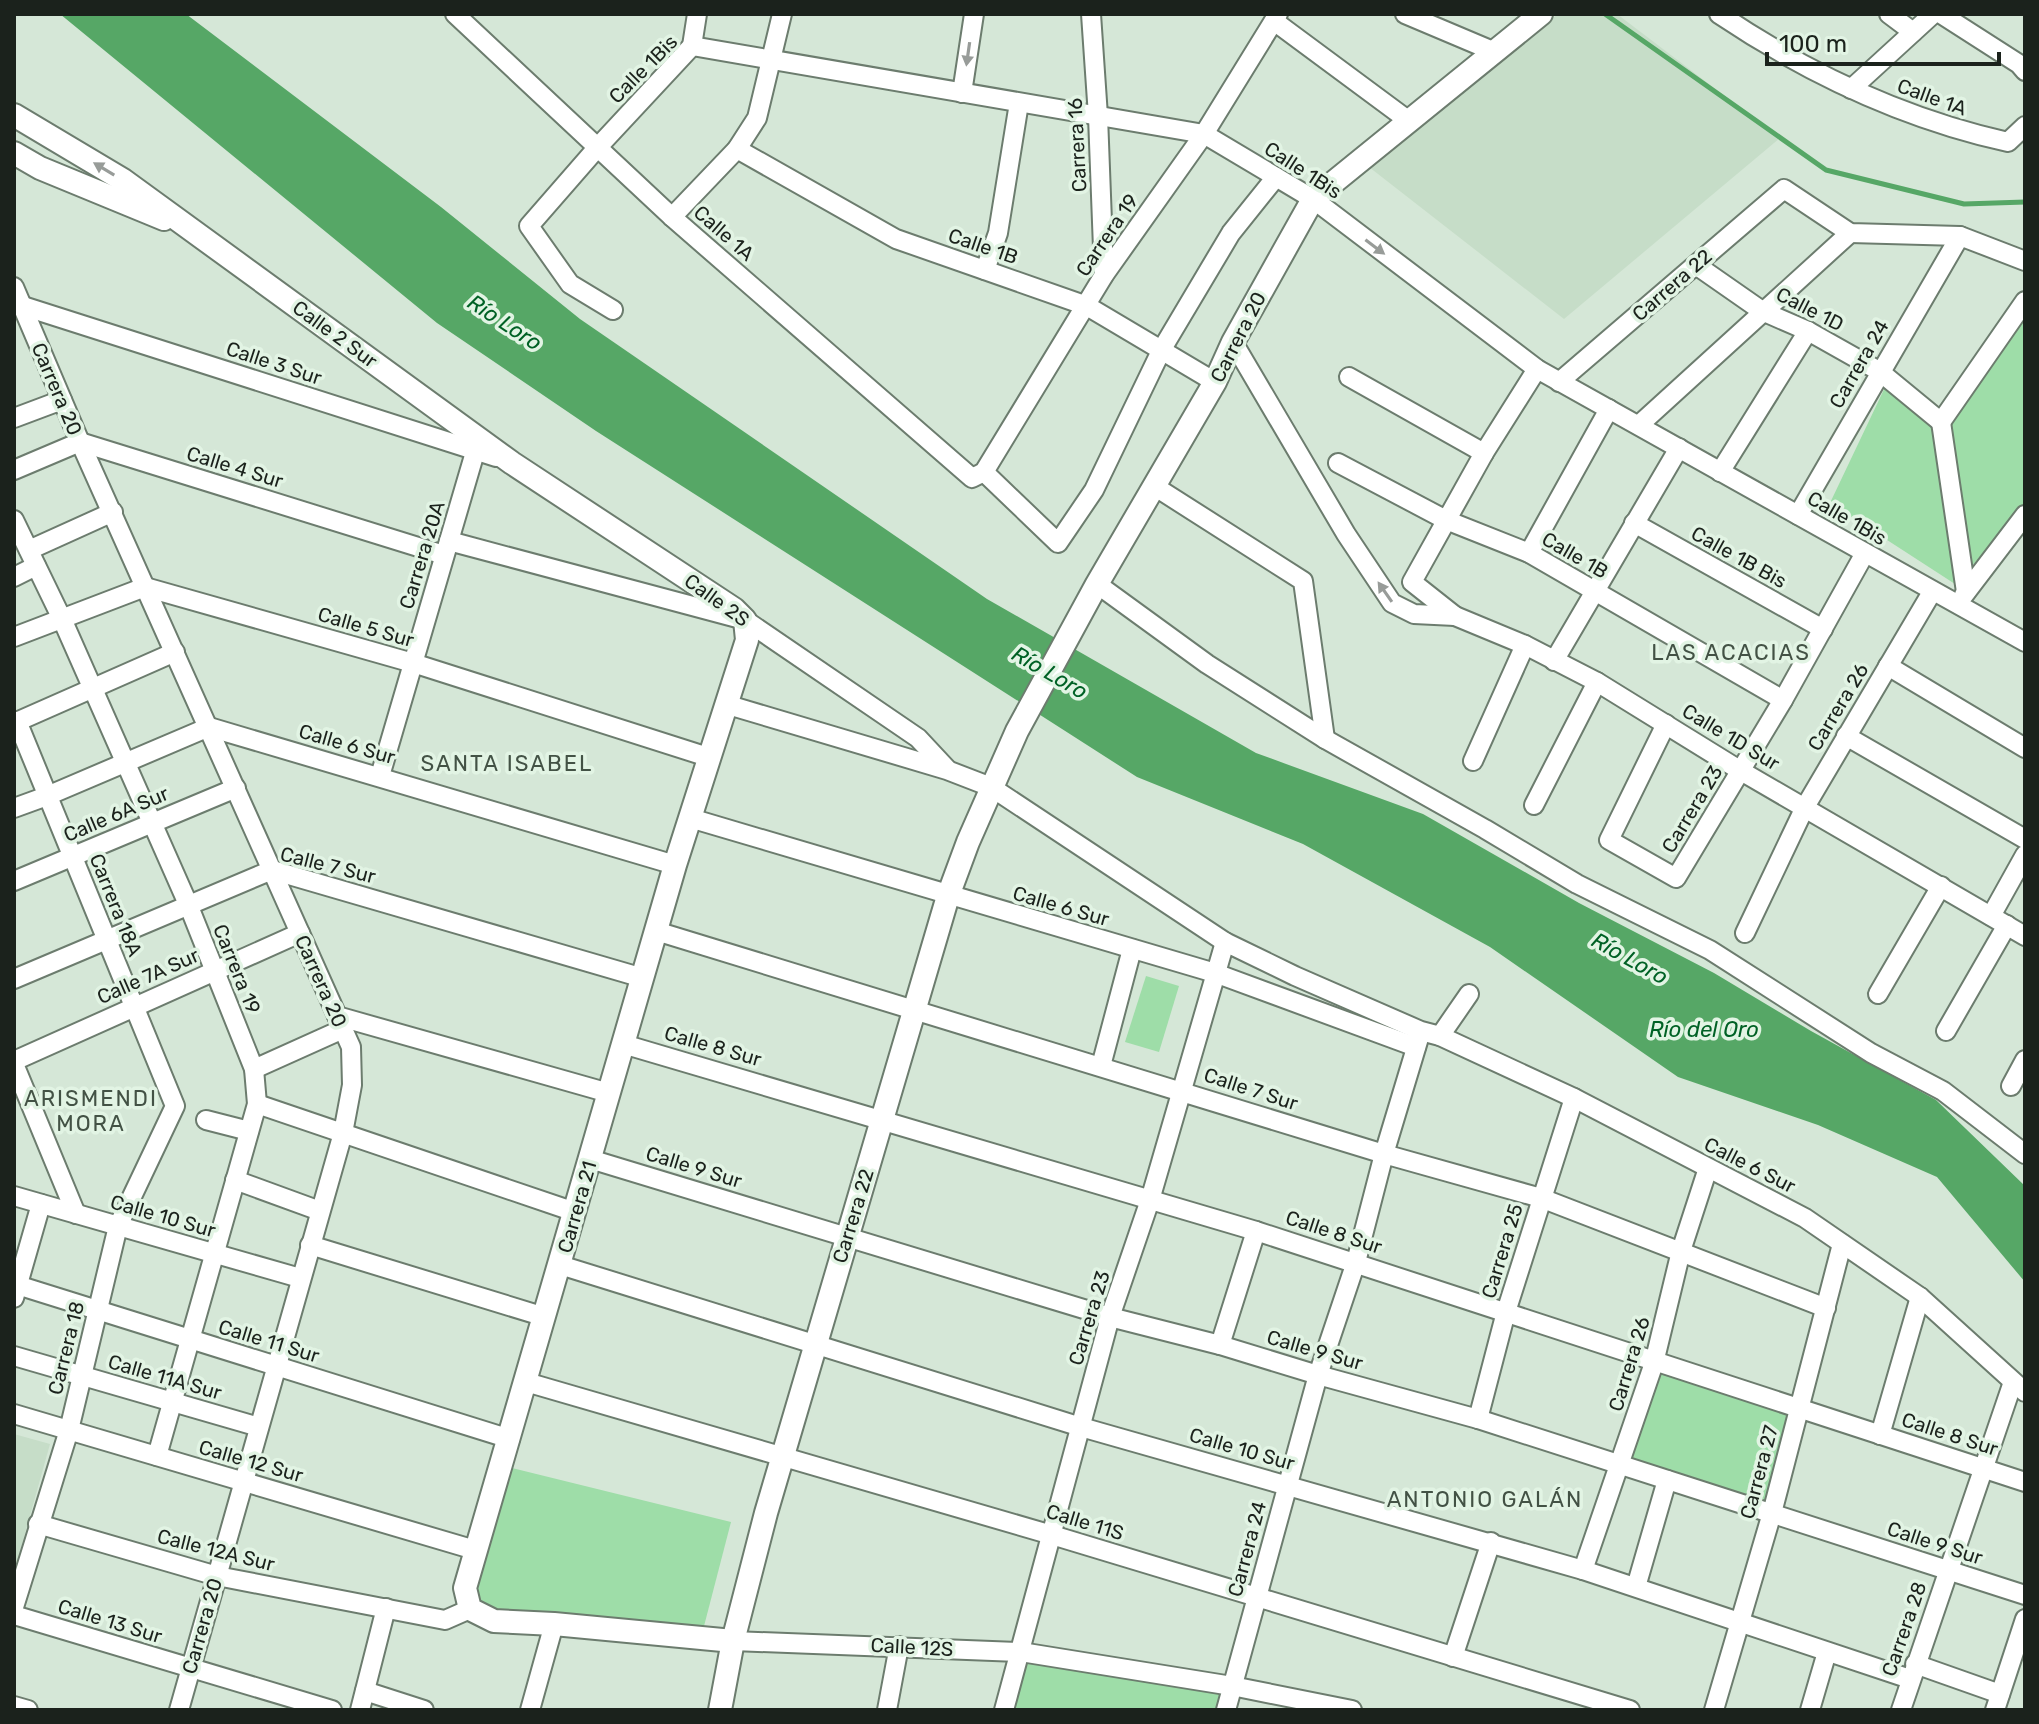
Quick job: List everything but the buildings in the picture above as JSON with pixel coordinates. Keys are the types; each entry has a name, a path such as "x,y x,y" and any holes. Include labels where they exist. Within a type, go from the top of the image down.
{"street":[{"name":"Calle 1A","path":"455,14 672,217 1058,543 1094,490 1162,349"},
{"path":"692,46 697,14"},
{"path":"672,217 737,149 757,118 782,14"},
{"path":"962,93 974,14"},
{"name":"Carrera 16","path":"1091,14 1104,275"},
{"path":"1405,14 1495,52"},
{"name":"Carrera 20","path":"1017,731 1097,584 1215,382 1233,342 1313,199 1541,14"},
{"name":"Calle 1A","path":"1719,14 1766,45 1851,89 1918,117 1970,134 2008,142 2025,126"},
{"path":"1889,14 1913,32"},
{"path":"1851,89 1933,14"},
{"path":"1941,14 2019,64 2025,71"},
{"path":"1276,17 1409,121"},
{"name":"Carrera 19","path":"978,475 1104,275 1204,134 1276,17"},
{"name":"Calle 1Bis","path":"613,310 570,284 529,226 692,46 1204,134 1313,199 1537,369 1932,592 1962,598 2025,642"},
{"path":"985,270 998,233 1019,103"},
{"name":"Calle 2 Sur","path":"14,115 123,180 478,445"},
{"name":"Calle 1B","path":"737,149 896,239 1087,306 1215,382"},
{"name":"Calle 2 Sur","path":"14,153 40,168 191,230"},
{"path":"1162,349 1231,233 1276,177"},
{"name":"Carrera 22","path":"1559,382 1784,189 1850,233"},
{"path":"1639,425 1850,233 1960,236 2025,261"},
{"name":"Carrera 24","path":"1798,515 1960,236"},
{"name":"Calle 1D","path":"1696,265 1762,311 1808,331 1879,371 1941,422"},
{"name":"Carrera 20","path":"14,287 80,442 351,1047 352,1085 343,1133 179,1710"},
{"path":"1962,598 1941,422 2025,301"},
{"name":"Calle 3 Sur","path":"23,306 478,445"},
{"path":"1720,472 1808,331"},
{"path":"1233,342 1346,534 1392,603 1414,614 1455,616"},
{"path":"1446,520 1537,369"},
{"path":"1349,377 1484,453"},
{"path":"14,418 62,400"},
{"path":"1529,553 1609,409"},
{"path":"14,470 80,442"},
{"name":"Calle 4 Sur","path":"80,442 446,548 745,620"},
{"name":"Calle 2S","path":"478,445 512,463 734,609 745,620 918,738 947,770"},
{"name":"Carrera 20A","path":"380,776 478,445"},
{"path":"1554,661 1679,448"},
{"name":"Calle 1B","path":"1338,463 1446,520 1529,553 1783,700"},
{"path":"1154,486 1303,581 1325,739"},
{"path":"14,577 32,558 113,512"},
{"path":"1962,598 2018,539 2025,515"},
{"name":"Carrera 19","path":"14,520 62,619 90,689 188,904 254,1069 257,1104 157,1456"},
{"name":"Calle 1D Sur","path":"1446,520 1412,582 1455,616 1525,645 1597,682 1741,771 2025,936"},
{"name":"Calle 1B Bis","path":"1634,523 1823,629"},
{"name":"Carrera 23","path":"1666,724 1609,840 1676,878 1783,700 1865,553"},
{"path":"1097,584 1207,664 1325,739 1577,884 1710,950 1871,1053 1943,1091 2025,1154"},
{"path":"14,637 145,587"},
{"name":"Calle 5 Sur","path":"145,587 413,663 708,757"},
{"name":"Carrera 26","path":"1745,933 1805,807 1932,592"},
{"name":"Carrera 21","path":"470,1609 465,1588 475,1550 510,1439 675,865 747,640 745,620"},
{"path":"1473,761 1525,645"},
{"path":"16,722 175,652"},
{"path":"1888,666 2025,748"},
{"path":"1534,805 1597,682"},
{"path":"725,704 947,770 991,787 1225,942 1419,1039"},
{"name":"Carrera 18A","path":"16,722 175,1106"},
{"path":"14,808 209,727"},
{"name":"Calle 6 Sur","path":"209,727 675,865"},
{"name":"Carrera 22","path":"720,1710 733,1641 766,1513 948,896 1017,731"},
{"path":"1846,736 2025,839"},
{"name":"Calle 6A Sur","path":"14,881 236,788"},
{"name":"Calle 6 Sur","path":"690,818 1215,973 1419,1039 1440,1036 1574,1098 1805,1218 1920,1297 2019,1387"},
{"path":"1946,1031 1999,920 2025,855"},
{"name":"Calle 7 Sur","path":"14,979 272,870 643,978"},
{"path":"1878,994 1941,886"},
{"name":"Calle 7 Sur","path":"656,931 1384,1154 1541,1198 1826,1308"},
{"name":"Calle 7A Sur","path":"14,1062 300,933"},
{"name":"Carrera 23","path":"1004,1710 1110,1317 1150,1200 1225,942"},
{"path":"1101,1066 1132,949"},
{"path":"1440,1036 1469,994"},
{"path":"254,1069 340,1023 609,1093"},
{"name":"Carrera 24","path":"1226,1710 1318,1375 1356,1262 1384,1154 1419,1039"},
{"name":"Calle 8 Sur","path":"623,1044 1356,1262 1654,1363 2025,1482"},
{"path":"2011,1086 2025,1060"},
{"path":"14,1062 76,1214"},
{"name":"Carrera 25","path":"1478,1419 1506,1312 1574,1098"},
{"path":"257,1104 575,1212"},
{"name":"Carrera 18","path":"14,1607 69,1430 118,1226 175,1106"},
{"path":"206,1120 249,1131"},
{"name":"Calle 9 Sur","path":"590,1159 1110,1317 1478,1419 2025,1595"},
{"name":"Carrera 26","path":"1583,1570 1654,1363 1681,1251 1708,1168"},
{"path":"235,1180 320,1211"},
{"name":"Calle 10 Sur","path":"14,1196 300,1278"},
{"path":"15,1289 41,1204"},
{"path":"1220,1345 1256,1231"},
{"name":"Carrera 27","path":"1714,1710 1772,1513 1842,1244"},
{"path":"310,1245 545,1317"},
{"name":"Calle 10 Sur","path":"560,1265 1081,1427 1583,1570 1827,1652 1912,1671 1998,1705"},
{"name":"Calle 11 Sur","path":"15,1289 98,1310 510,1439"},
{"path":"1880,1435 1920,1297"},
{"name":"Calle 11A Sur","path":"14,1356 259,1427"},
{"name":"Calle 11S","path":"526,1382 1052,1535 1630,1710"},
{"name":"Carrera 28","path":"1901,1710 1985,1468 2019,1387"},
{"name":"Calle 12 Sur","path":"14,1414 475,1550"},
{"path":"1636,1587 1667,1480"},
{"name":"Calle 12A Sur","path":"38,1524 217,1576 386,1608"},
{"path":"1453,1657 1491,1542"},
{"path":"360,1710 386,1608 445,1620 470,1609"},
{"name":"Calle 12S","path":"470,1609 494,1621 733,1641 1021,1652 1232,1686 1342,1709"},
{"name":"Calle 13 Sur","path":"14,1615 332,1710"},
{"path":"1998,1705 2025,1619"},
{"path":"530,1710 554,1624"},
{"path":"887,1710 899,1646"},
{"path":"1810,1710 1827,1652"},
{"path":"365,1691 424,1710"},
{"path":"14,1706 28,1710"}],"shaded area":[{"path":"1558,14 1617,14 1780,138 1564,319 1369,167"},
{"path":"2025,318 2025,504 1955,584 1830,503 1888,381 1942,436"},
{"path":"1146,976 1179,986 1159,1052 1125,1042"},
{"path":"1654,1363 1798,1409 1772,1513 1620,1465"},
{"path":"14,1434 50,1444 14,1573"},
{"path":"512,1468 731,1522 703,1630 500,1614 480,1603 476,1585"},
{"path":"1028,1659 1223,1690 1218,1710 1013,1710"}],"water":[{"name":"Río del Oro","path":"60,14 186,14 441,207 580,319 987,599 1256,753 1423,814 1579,903 1714,973 1936,1100 2025,1186 2025,1282 1937,1177 1818,1125 1678,1077 1490,947 1303,844 1137,777 596,431 437,323"}],"waterway":[{"path":"1605,14 1826,170 1964,204 2025,202"}],"district":[{"name":"LAS ACACIAS","path":"1731,652"},
{"name":"SANTA ISABEL","path":"507,763"},
{"name":"ARISMENDI MORA","path":"91,1110"},
{"name":"ANTONIO GALÁN","path":"1485,1499"}],"water label":[{"name":"Río Loro","path":"505,322"},
{"name":"Río Loro","path":"1050,672"},
{"name":"Río Loro","path":"1630,958"}]}
